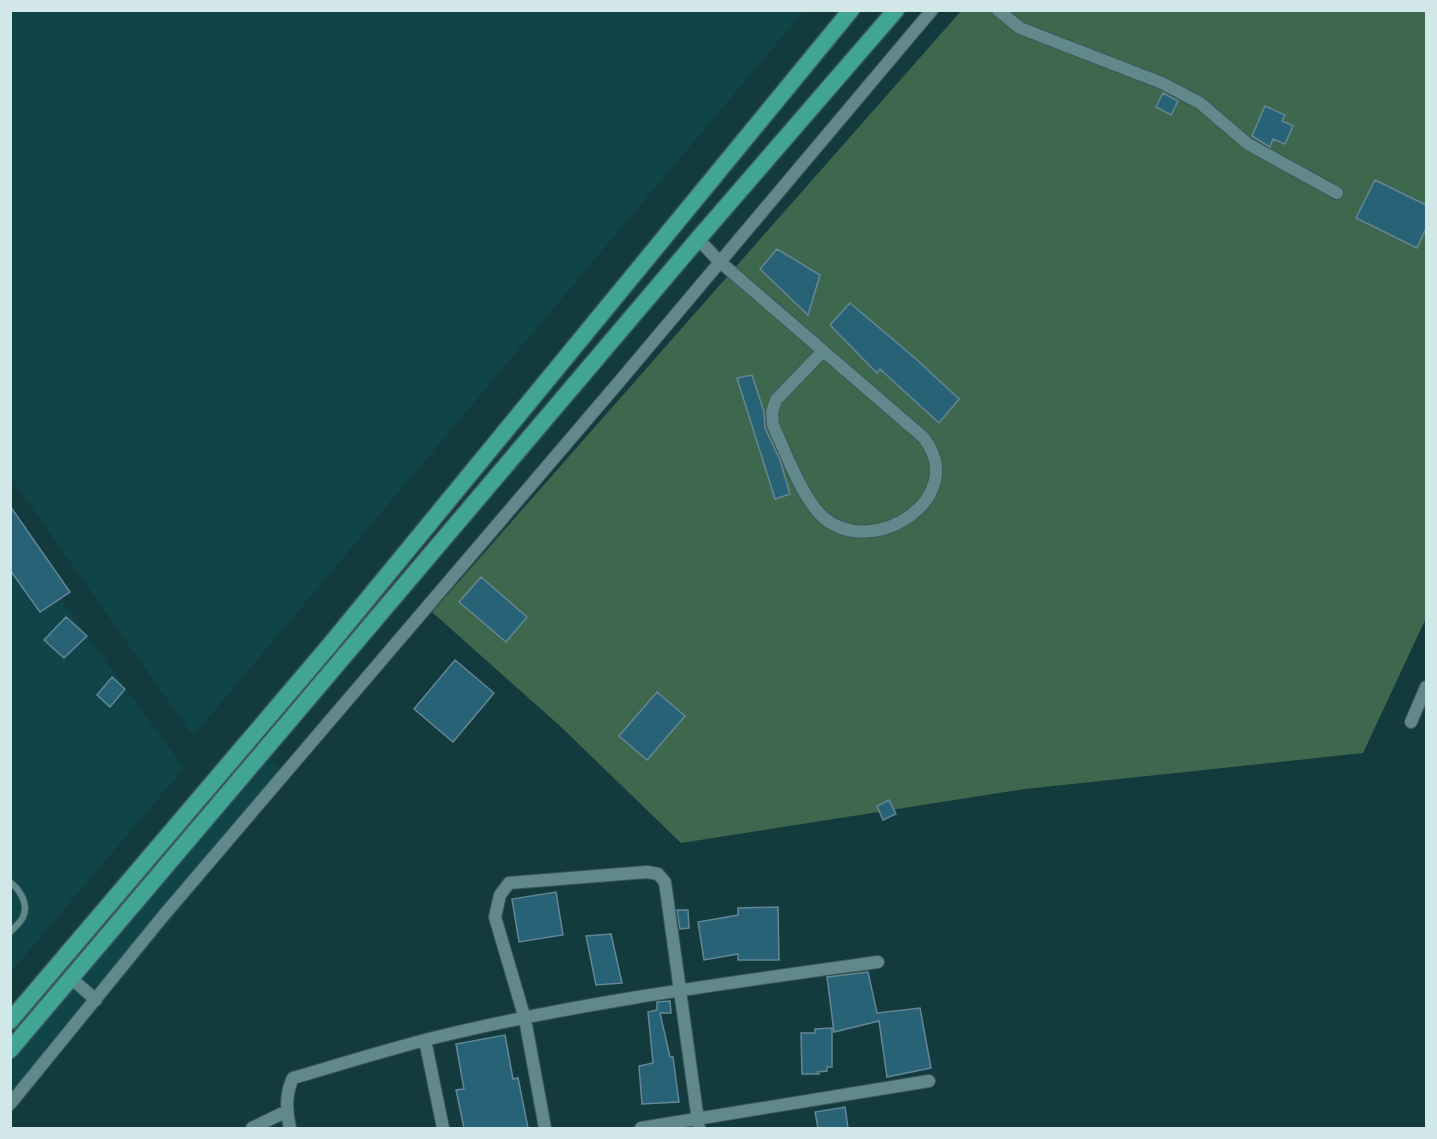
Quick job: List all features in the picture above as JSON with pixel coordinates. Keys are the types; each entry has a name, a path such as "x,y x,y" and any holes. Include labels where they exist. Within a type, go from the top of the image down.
{"highway":[{"path":"10,1021 329,646 851,10"},
{"path":"10,1050 698,238 897,10"}],"street":[{"path":"10,1104 164,915 619,382 932,10"},
{"path":"998,10 1020,28 1153,79 1191,98 1248,144 1337,193"},
{"path":"698,238 719,261 923,437 933,452 937,471 929,496 914,512 883,529 873,532 851,531 831,523 822,516 809,499 773,425 771,412 776,400 823,351"},
{"path":"1411,722 1426,687"},
{"path":"545,1128 525,1019 495,917 500,895 509,883 647,872 658,874 665,882 698,1124"},
{"path":"290,1128 286,1111 288,1088 293,1078 425,1040 679,990 878,962"},
{"path":"72,979 96,1000"},
{"path":"425,1040 443,1128"},
{"path":"641,1128 698,1124 929,1081"},
{"path":"252,1128 286,1111"}],"lane":[{"path":"10,882 18,887 26,904 23,917 10,932"}],"shaded area":[{"path":"10,11 804,11 193,736 11,478"},
{"path":"10,528 184,768 11,972"},
{"path":"270,759 290,776 11,1114 11,1061"}],"green space":[{"path":"961,11 1426,11 1426,618 1363,753 1025,789 681,843 560,726 432,612"}],"building":[{"path":"1163,93 1178,101 1171,115 1156,107"},
{"path":"1265,106 1285,115 1282,121 1293,126 1285,144 1273,139 1270,147 1252,136"},
{"path":"1375,180 1426,205 1426,228 1417,248 1356,218"},
{"path":"777,249 820,275 808,315 760,269"},
{"path":"850,303 959,399 939,423 880,369 877,373 830,325"},
{"path":"752,375 764,412 765,428 780,460 790,494 775,499 737,378"},
{"path":"10,506 70,592 40,612 10,570"},
{"path":"481,577 527,617 506,642 459,602"},
{"path":"66,617 87,636 64,658 44,640"},
{"path":"455,660 494,693 453,742 414,709"},
{"path":"112,677 125,689 110,707 97,695"},
{"path":"657,692 685,716 647,760 619,736"},
{"path":"889,800 896,814 883,820 877,806"},
{"path":"556,892 563,935 519,942 512,899"},
{"path":"778,907 779,960 738,960 738,954 704,960 698,922 738,915 738,908"},
{"path":"677,910 688,910 689,928 680,929"},
{"path":"611,934 622,983 596,985 586,936"},
{"path":"868,972 877,1013 920,1008 931,1068 887,1077 879,1021 834,1032 827,977"},
{"path":"670,1001 671,1013 660,1013 670,1057 673,1057 679,1102 642,1104 639,1066 653,1063 648,1012 657,1010 657,1002"},
{"path":"832,1028 832,1067 827,1067 827,1071 818,1072 819,1074 802,1074 801,1033 815,1033 815,1029"},
{"path":"505,1035 513,1079 518,1078 528,1128 464,1128 456,1090 464,1089 456,1044"},
{"path":"845,1107 848,1128 818,1128 815,1112"}]}
